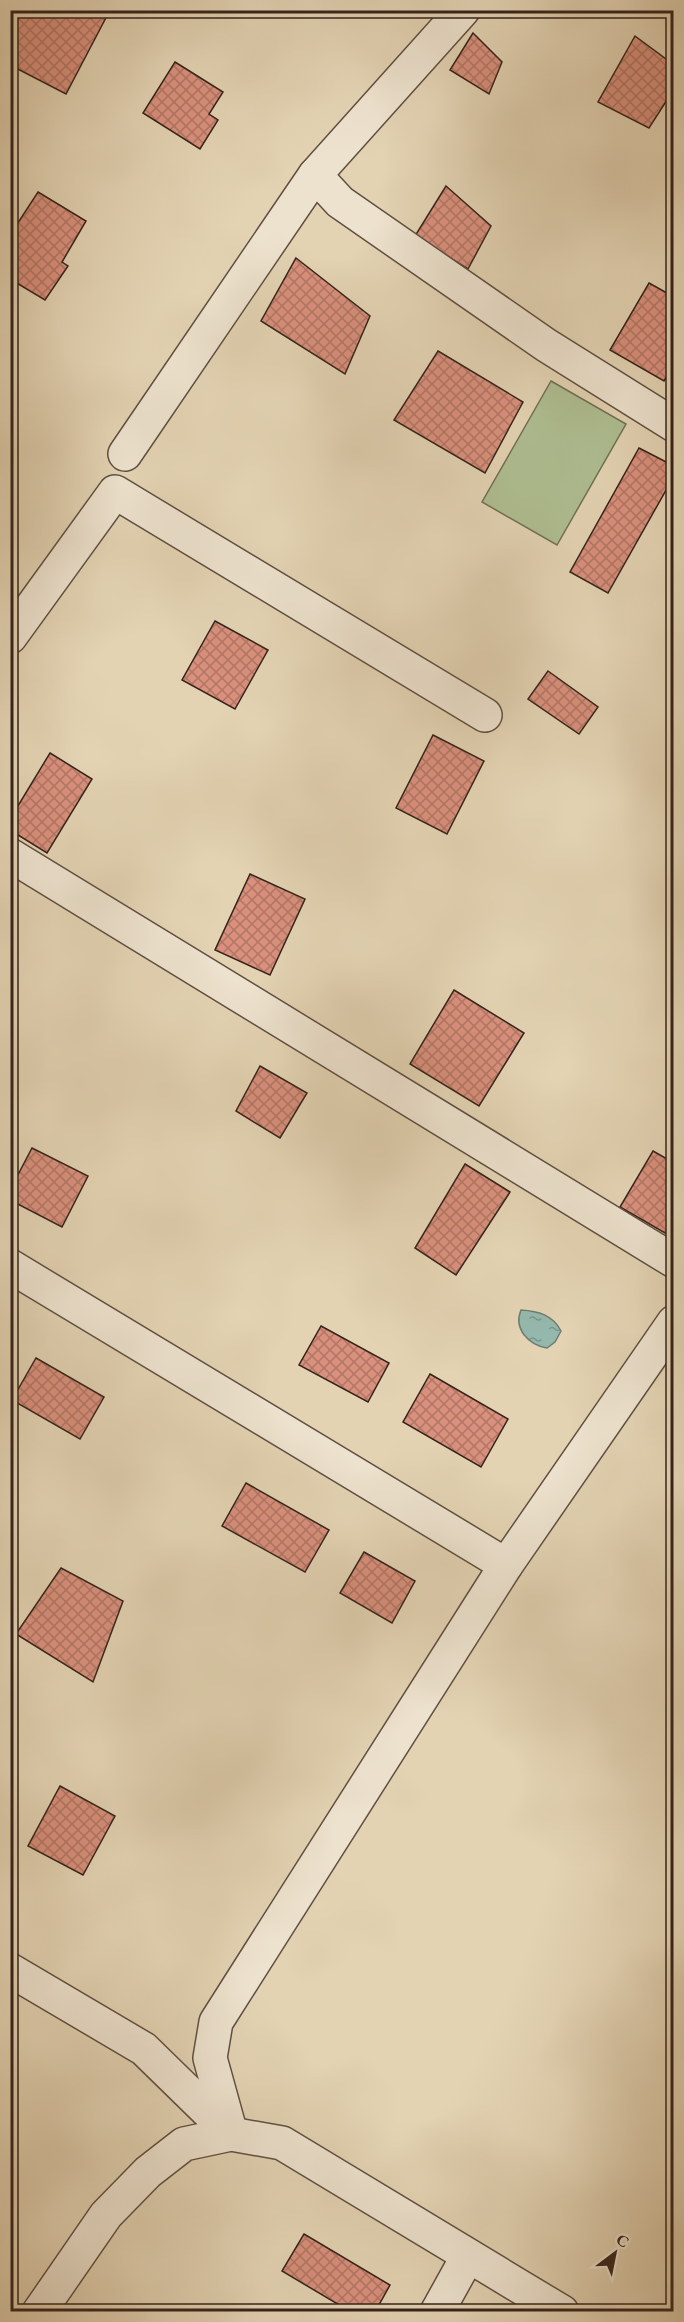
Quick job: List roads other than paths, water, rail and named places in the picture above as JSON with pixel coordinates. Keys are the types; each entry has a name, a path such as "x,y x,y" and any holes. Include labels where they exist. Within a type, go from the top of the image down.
{"street":[{"path":"125,454 315,175 463,10"},
{"path":"315,175 340,202 546,345 674,425"},
{"path":"10,637 115,492 485,716"},
{"path":"10,855 674,1261"},
{"path":"10,1266 506,1565"},
{"path":"231,2134 210,2058 216,2022 506,1565 674,1322"},
{"path":"10,1970 144,2049 231,2134"},
{"path":"39,2312 106,2215 148,2172 184,2144 231,2134 282,2142 562,2312"},
{"path":"437,2312 468,2256"}],"water":[{"path":"521,1310 539,1313 554,1321 561,1331 555,1342 547,1348 529,1340 519,1324"}]}
